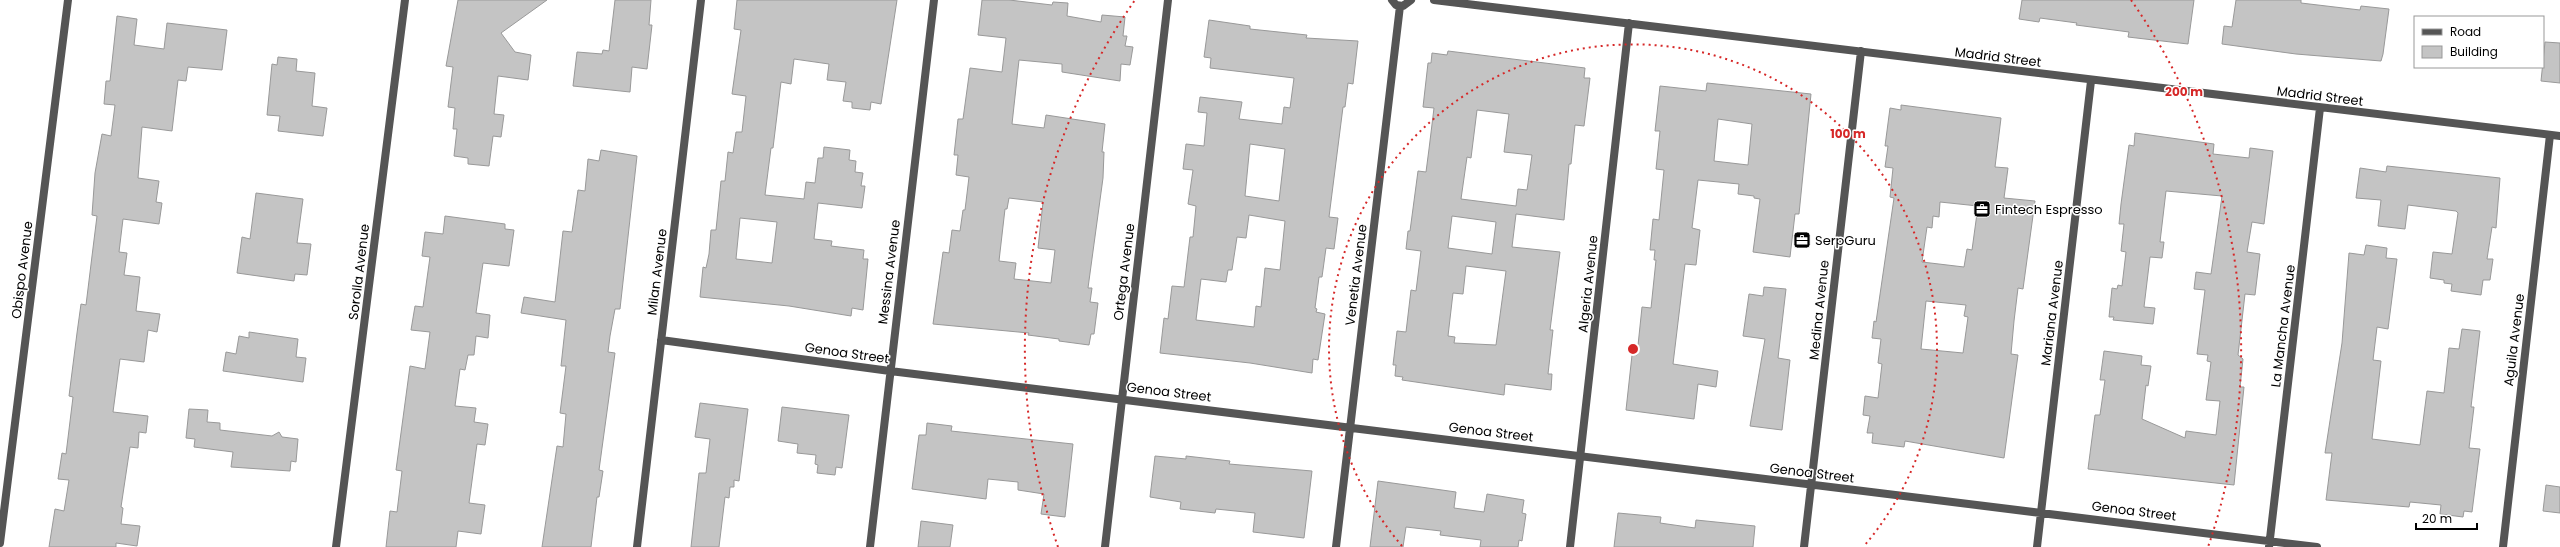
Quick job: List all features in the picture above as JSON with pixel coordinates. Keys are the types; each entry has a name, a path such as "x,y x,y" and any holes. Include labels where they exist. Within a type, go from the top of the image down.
{"street":[{"name":"Obispo Avenue","path":"0,543 68,0"},
{"name":"Sorolla Avenue","path":"336,547 405,0"},
{"name":"Milan Avenue","path":"637,547 701,0"},
{"name":"Messina Avenue","path":"870,547 934,0"},
{"name":"Ortega Avenue","path":"1105,547 1168,0"},
{"path":"1392,0 1400,6 1406,5 1411,0"},
{"name":"Madrid Street","path":"1434,0 1861,51 2091,81 2560,136"},
{"name":"Venetia Avenue","path":"1336,547 1400,6"},
{"name":"Algeria Avenue","path":"1570,547 1629,23"},
{"name":"Medina Avenue","path":"1804,547 1861,51"},
{"name":"Mariana Avenue","path":"2037,547 2091,81"},
{"name":"La Mancha Avenue","path":"2269,544 2320,108"},
{"name":"Aguila Avenue","path":"2502,547 2550,135"},
{"name":"Genoa Street","path":"661,340 890,371 1350,426 1811,486 2041,512 2269,544 2317,547"}],"building":[{"path":"458,0 547,0 501,33 515,52 531,55 528,80 498,76 494,114 504,115 501,137 493,136 489,166 468,164 468,158 454,156 457,129 453,129 455,108 448,107 453,67 446,66"},
{"path":"615,0 651,0 649,25 652,25 647,69 632,67 630,92 573,86 577,52 602,54 603,50 609,51"},
{"path":"737,0 897,0 881,104 871,102 870,110 852,108 852,102 843,101 846,82 827,80 829,64 794,59 791,84 781,82 773,148 771,148 765,195 804,199 806,182 815,183 818,158 823,158 824,147 850,150 849,160 856,161 855,172 863,173 861,186 865,186 862,208 818,203 814,239 832,241 831,246 864,250 863,259 868,259 863,310 852,308 851,316 789,306 700,297 703,267 706,268 709,254 711,230 716,230 721,181 725,181 728,152 733,153 736,132 742,132 746,96 732,94 741,30 734,29","holes":["740,218 777,222 772,263 736,259"]},
{"path":"982,0 1009,0 1052,5 1053,2 1068,3 1067,16 1101,22 1102,15 1125,17 1123,36 1127,36 1125,46 1133,47 1130,65 1121,64 1120,81 1062,72 1062,64 1019,60 1012,124 1044,128 1046,115 1105,124 1102,152 1104,152 1103,178 1088,288 1092,288 1090,302 1098,303 1094,334 1091,334 1089,345 1028,335 1029,333 933,324 943,252 949,253 952,230 960,231 963,210 965,210 969,177 956,175 958,155 954,155 958,119 963,119 970,68 1002,72 1006,38 978,35","holes":["1009,198 1043,202 1038,248 1055,250 1051,283 1014,279 1016,263 999,261 1005,209 1007,209"]},
{"path":"2022,0 2194,0 2188,44 2128,37 2129,32 2076,25 2077,23 2040,18 2039,22 2019,19"},
{"path":"2236,0 2301,0 2301,3 2360,10 2361,6 2389,9 2381,61 2296,54 2222,44 2224,26 2232,27"},
{"path":"117,16 137,19 134,45 164,49 167,23 227,30 222,70 188,67 186,81 178,80 172,131 142,127 138,178 159,181 156,202 162,203 159,224 123,219 119,252 127,253 124,275 140,277 136,311 160,314 157,332 148,330 144,362 120,359 113,412 148,416 146,433 139,432 138,448 130,447 121,507 123,508 121,524 140,526 137,546 116,543 116,547 49,547 55,509 64,511 69,480 58,479 62,453 66,454 73,397 69,396 77,333 81,304 86,305 97,216 92,215 95,173 102,134 111,136 115,105 104,104 106,81 110,81"},
{"path":"1209,20 1250,26 1250,29 1307,35 1306,38 1358,41 1353,84 1348,83 1345,107 1343,107 1329,217 1338,218 1334,249 1326,248 1322,277 1319,277 1315,308 1317,309 1316,312 1325,314 1318,360 1313,359 1312,373 1250,363 1160,353 1164,318 1168,319 1172,286 1184,287 1190,237 1193,237 1196,206 1188,204 1193,170 1183,169 1186,144 1204,146 1207,113 1198,112 1200,97 1242,102 1239,119 1282,124 1284,107 1290,108 1294,78 1210,68 1211,58 1204,57","holes":["1250,144 1285,149 1279,201 1245,196","1249,215 1285,221 1280,270 1265,268 1261,307 1256,306 1254,327 1196,320 1201,279 1226,282 1228,270 1232,270 1237,237 1246,238"]},
{"path":"2545,42 2560,43 2560,83 2541,81 2542,68 2544,68"},
{"path":"1448,51 1585,68 1584,78 1590,78 1584,126 1575,125 1571,164 1569,164 1564,220 1516,214 1512,247 1560,252 1550,330 1553,330 1548,374 1552,374 1551,390 1505,384 1504,395 1402,380 1403,377 1395,376 1396,365 1393,365 1397,331 1406,332 1411,290 1416,291 1421,251 1406,249 1408,231 1410,231 1418,171 1426,172 1434,108 1423,107 1428,63 1431,63 1432,53 1447,55","holes":["1477,110 1509,114 1504,152 1532,155 1527,190 1518,189 1516,206 1461,199 1467,157 1471,158","1452,216 1496,222 1492,254 1448,248","1466,266 1506,271 1496,345 1454,343 1455,337 1448,336 1453,293 1463,294"]},
{"path":"278,57 297,59 296,71 315,73 312,106 327,108 323,136 278,131 280,116 267,115 272,64 277,65"},
{"path":"1707,83 1811,94 1799,214 1795,214 1790,257 1753,252 1760,199 1754,198 1754,196 1738,194 1739,184 1698,180 1692,228 1700,230 1696,265 1685,264 1673,364 1718,371 1716,387 1698,384 1694,419 1626,410 1632,355 1637,355 1642,307 1651,308 1656,260 1654,260 1655,250 1650,250 1653,219 1659,220 1664,170 1656,169 1660,131 1655,131 1660,86 1706,91","holes":["1718,119 1752,124 1748,165 1714,161"]},
{"path":"1901,105 2001,118 1995,167 2008,168 2004,198 2035,201 2023,289 2018,288 2014,321 2011,354 2018,355 2004,458 1905,441 1904,447 1872,443 1873,433 1867,433 1870,416 1863,415 1865,396 1878,398 1882,364 1878,363 1881,339 1872,338 1874,321 1876,322 1894,198 1890,197 1893,168 1885,167 1888,146 1885,146 1890,108 1901,110","holes":["1940,202 1978,206 1972,250 1967,249 1964,267 1922,262 1927,227 1932,228 1933,216 1939,217","1926,301 1966,305 1964,316 1968,317 1963,353 1921,349"]},
{"path":"2135,133 2214,144 2213,154 2249,158 2250,148 2273,151 2264,224 2252,222 2247,252 2260,254 2255,295 2245,294 2238,355 2243,359 2240,387 2244,387 2234,485 2088,469 2095,415 2100,415 2105,380 2100,380 2104,351 2142,356 2141,365 2151,366 2148,386 2146,385 2142,419 2185,438 2186,431 2216,435 2220,401 2206,400 2211,362 2207,361 2208,355 2197,354 2205,290 2194,289 2196,272 2211,274 2222,196 2166,191 2160,242 2164,242 2162,258 2150,257 2144,307 2155,308 2153,324 2113,320 2114,317 2109,317 2112,288 2117,289 2118,285 2122,286 2126,252 2121,251 2124,224 2119,224 2129,145 2134,146"},
{"path":"601,150 637,156 620,309 615,309 608,352 615,353 599,470 603,471 599,497 597,497 591,547 542,547 557,446 563,447 566,414 560,413 566,366 561,366 566,320 521,313 524,297 555,302 563,231 572,232 578,190 585,191 588,159 599,161"},
{"path":"2387,166 2500,178 2496,228 2492,227 2487,259 2493,259 2490,280 2483,280 2481,295 2451,291 2452,284 2444,283 2444,280 2430,278 2433,252 2452,254 2458,213 2456,211 2408,205 2405,229 2378,226 2381,200 2356,198 2360,168 2386,172"},
{"path":"256,193 303,199 297,243 311,244 307,275 295,274 294,281 237,273 242,237 250,239"},
{"path":"445,216 505,224 505,229 514,230 509,266 483,263 476,313 490,315 488,338 476,336 474,355 468,355 465,370 460,369 455,406 476,408 474,422 488,424 485,445 477,444 469,503 485,505 481,534 458,531 456,547 386,547 390,511 397,512 402,471 396,470 410,366 425,369 430,332 411,330 415,306 423,307 430,257 422,256 425,232 443,234"},
{"path":"2366,245 2387,248 2386,258 2397,259 2388,329 2377,327 2373,360 2381,361 2372,439 2420,445 2427,391 2444,393 2449,348 2459,349 2462,329 2480,331 2471,407 2474,407 2469,448 2480,449 2472,512 2464,511 2463,517 2440,514 2441,505 2410,502 2409,507 2326,500 2332,453 2325,453 2342,343 2349,253 2364,255"},
{"path":"1764,287 1786,289 1778,358 1790,360 1782,430 1750,426 1765,339 1743,336 1749,294 1763,296"},
{"path":"249,332 298,339 296,357 306,358 303,382 223,371 226,352 236,354 239,336 249,338"},
{"path":"700,403 748,409 739,481 734,480 734,487 730,487 729,498 725,497 719,547 691,547 699,473 706,473 710,439 695,437"},
{"path":"782,407 849,415 842,468 836,467 835,475 817,473 818,465 815,464 816,455 797,453 798,444 778,441"},
{"path":"189,409 208,410 207,422 220,423 220,430 272,436 279,432 282,437 298,439 296,462 291,461 290,471 231,467 233,452 194,447 195,439 186,438"},
{"path":"927,423 952,426 951,431 1073,444 1065,517 1041,514 1044,494 1018,490 1018,482 988,479 986,499 912,489 919,435 926,435"},
{"path":"1155,456 1186,459 1186,456 1230,461 1229,464 1312,471 1304,538 1253,532 1255,513 1216,509 1215,513 1180,509 1181,502 1150,497"},
{"path":"1378,481 1456,492 1454,508 1484,512 1487,494 1524,500 1522,513 1526,514 1522,541 1519,540 1518,547 1480,547 1481,540 1440,535 1441,531 1406,527 1403,547 1370,547"},
{"path":"2546,485 2560,487 2560,513 2543,511"},
{"path":"1618,513 1661,517 1660,523 1695,528 1696,520 1755,526 1753,547 1614,547"},
{"path":"921,521 953,525 950,547 918,547"}],"place":[{"name":"Fintech Espresso","path":"1982,209"},
{"name":"SerpGuru","path":"1802,240"}]}
